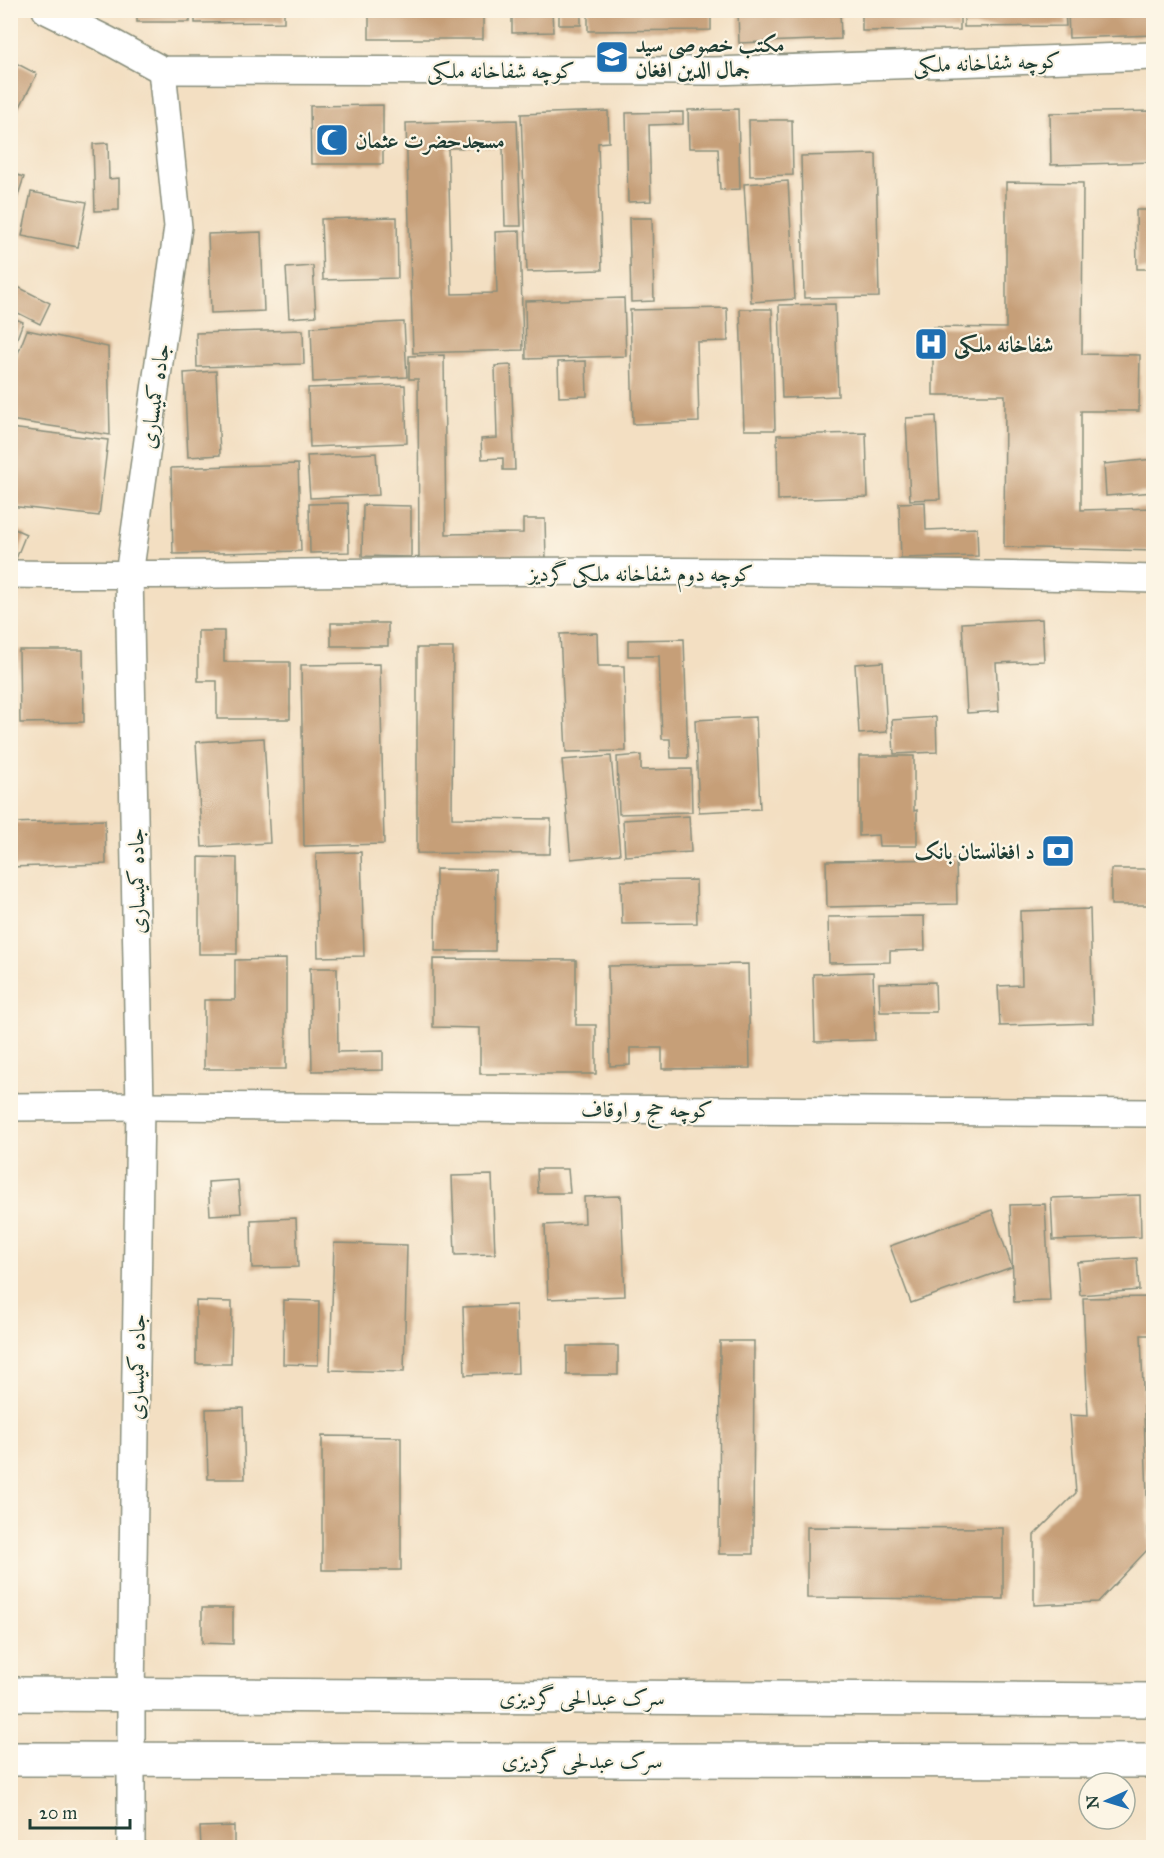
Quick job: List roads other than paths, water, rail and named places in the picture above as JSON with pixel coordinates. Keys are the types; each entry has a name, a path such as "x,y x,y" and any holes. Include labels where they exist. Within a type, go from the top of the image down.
{"main road":[{"name":"سرک عبدالحی گردیزی","path":"10,1694 1154,1700"},
{"name":"سرک عبدلحی گردیزی","path":"10,1759 1154,1761"}],"street":[{"name":"کوچه شفاخانه ملکی","path":"46,10 108,40 162,70 715,71 1154,56"},
{"name":"جاده کمیساری","path":"131,1848 131,1695 140,1106 129,575 178,227 162,70"},
{"name":"کوچه دوم شفاخانه ملکی گردیز","path":"10,574 398,572 972,574 1154,579"},
{"name":"کوچه حج و اوقاف","path":"10,1107 1154,1113"}],"place":[{"name":"مکتب خصوصی سید جمال الدین افغان","path":"612,57"},
{"name":"مسجدحضرت عثمان","path":"332,140"},
{"name":"شفاخانه ملکی","path":"931,344"},
{"name":"د افغانستان بانک","path":"1058,851"}]}
